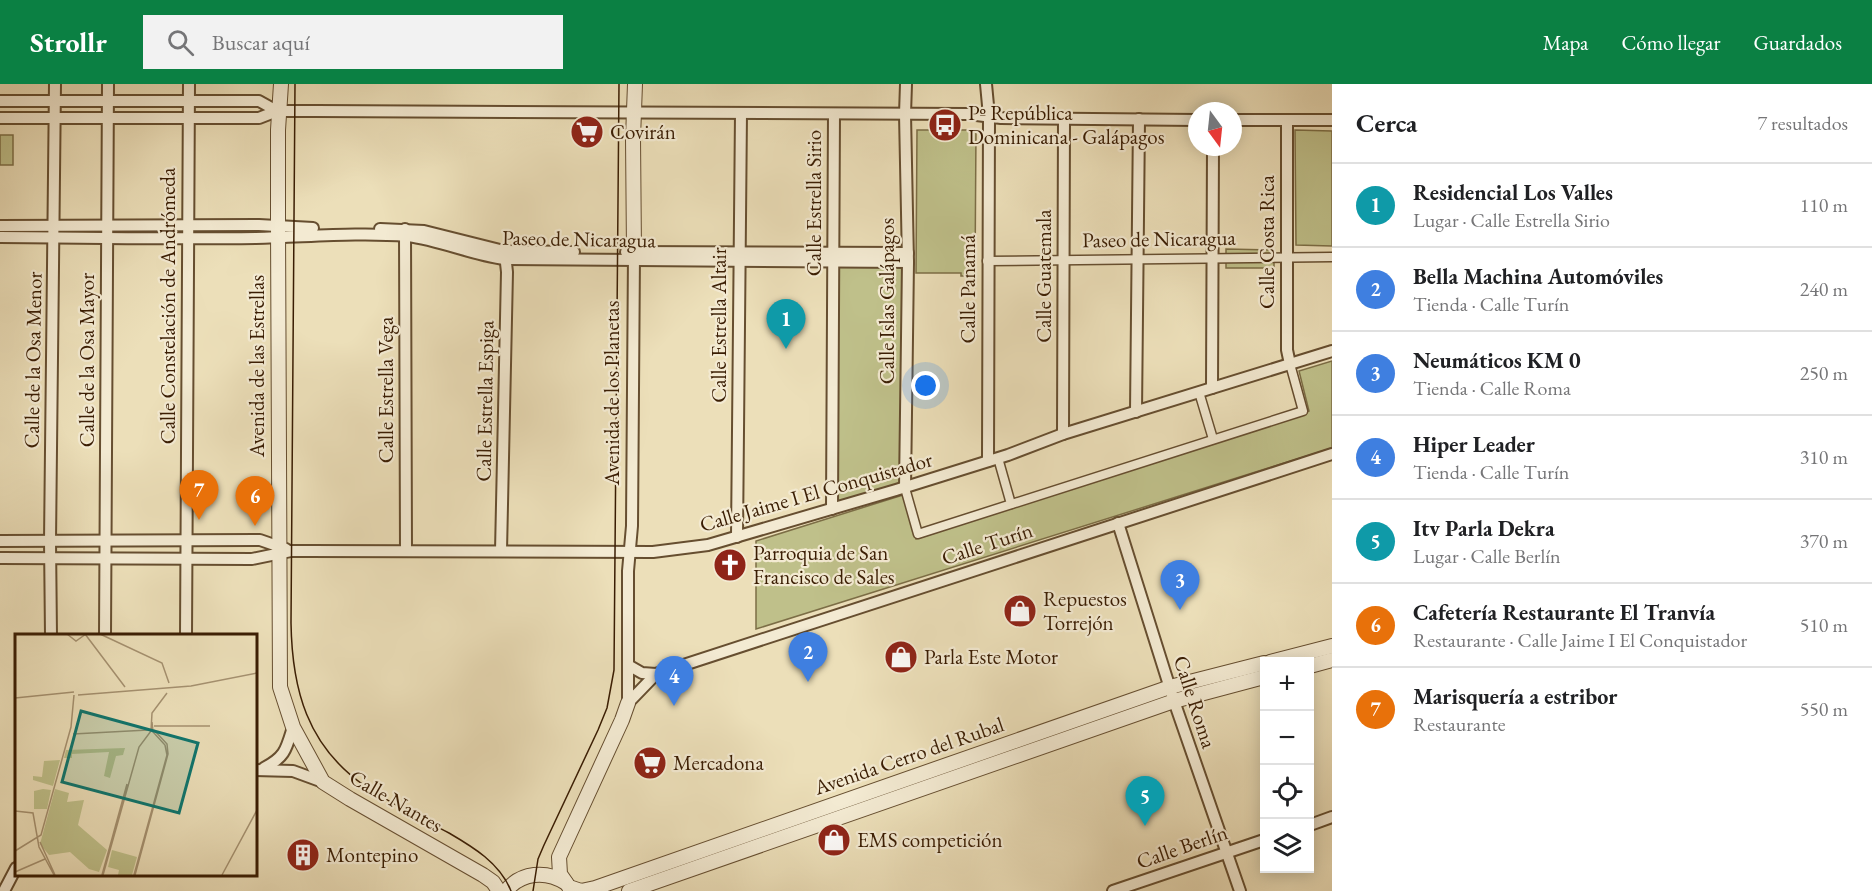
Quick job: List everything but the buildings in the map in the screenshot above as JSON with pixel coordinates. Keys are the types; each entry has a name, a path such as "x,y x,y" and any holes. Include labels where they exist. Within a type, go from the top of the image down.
{"street":[{"name":"Calle de la Osa Menor","path":"51,634 55,84"},
{"name":"Calle de la Osa Mayor","path":"105,634 108,84"},
{"name":"Calle Constelación de Andrómeda","path":"186,634 189,84"},
{"name":"Avenida de las Estrellas","path":"281,84 278,130 282,551 280,687 293,727 323,782"},
{"name":"Avenida de los Planetas","path":"628,703 629,552 633,514 635,84"},
{"name":"Calle Islas Galápagos","path":"905,488 908,257 906,84"},
{"name":"Calle Panamá","path":"986,84 989,116 987,261 993,460"},
{"path":"0,101 259,101 279,111"},
{"path":"0,118 259,118 279,111 905,114 1188,120"},
{"name":"Calle Estrella Altair","path":"737,537 741,113"},
{"name":"Calle Estrella Sirio","path":"832,509 834,114"},
{"name":"Calle Guatemala","path":"1062,434 1064,119"},
{"path":"1136,411 1139,119"},
{"path":"1242,120 1332,120"},
{"name":"Calle Costa Rica","path":"1287,120 1287,350 1290,364"},
{"path":"1212,388 1213,156"},
{"name":"Paseo de Nicaragua","path":"0,226 259,225 278,232"},
{"name":"Paseo de Nicaragua","path":"0,237 188,237 278,232 405,232 493,258 505,255 908,257"},
{"name":"Calle Estrella Vega","path":"405,232 406,551"},
{"name":"Calle Estrella Espiga","path":"501,551 505,255"},
{"name":"Paseo de Nicaragua","path":"987,261 1332,257"},
{"name":"Calle Jaime I El Conquistador","path":"0,558 252,559 282,551 653,552 708,545 905,488 993,460 1062,434 1332,351"},
{"path":"905,488 918,534 1303,411 1290,364"},
{"path":"1199,392 1213,439"},
{"name":"Calle Turín","path":"569,887 560,874 559,857 628,703 656,674 1332,454"},
{"path":"993,460 1011,504"},
{"name":"Calle Roma","path":"1118,523 1174,701 1240,891"},
{"name":"Calle Jaime I El Conquistador","path":"0,541 263,541 282,551"},
{"path":"1289,657 1332,646"},
{"path":"1314,665 1332,660"},
{"name":"Avenida Cerro del Rubal","path":"506,891 517,880 535,874 554,876 569,887 581,891 595,888 1170,687 1260,664"},
{"path":"628,665 642,673 656,674"},
{"name":"Avenida Cerro del Rubal","path":"629,891 1174,701 1260,678"},
{"name":"Calle Nantes","path":"258,770 277,762 284,754 293,727"},
{"name":"Calle Nantes","path":"258,770 293,771 323,782 489,879 499,891"},
{"path":"1314,824 1332,817"},
{"name":"Calle Berlín","path":"1113,891 1260,841"},
{"path":"4,891 15,870"}],"green space":[{"path":"917,130 976,130 975,276 961,276 961,273 916,273"},
{"path":"1295,130 1332,131 1332,246 1296,245"},
{"path":"0,135 13,135 13,165 0,165"},
{"path":"1226,249 1274,250 1274,268 1226,268"},
{"path":"834,261 904,261 904,488 833,508"},
{"path":"1332,361 1332,448 756,629 756,541 903,495 916,539 1309,411 1299,371"}],"tram line":[{"path":"295,84 291,623 295,671 300,693 316,734 345,770 385,799 476,850 500,872 511,891"},
{"path":"533,891 538,859 607,708 614,670 619,84"}],"place":[{"name":"Pº República Dominicana - Galápagos","path":"945,125"},
{"name":"Covirán","path":"587,132"},
{"name":"Residencial Los Valles","path":"786,349"},
{"name":"Marisquería a estribor","path":"199,520"},
{"name":"Cafetería Restaurante El Tranvía","path":"255,526"},
{"name":"Parroquia de San Francisco de Sales","path":"730,565"},
{"name":"Neumáticos KM 0","path":"1180,610"},
{"name":"Repuestos Torrejón","path":"1020,611"},
{"name":"Parla Este Motor","path":"901,657"},
{"name":"Bella Machina Automóviles","path":"808,682"},
{"name":"Hiper Leader","path":"674,706"},
{"name":"Mercadona","path":"650,763"},
{"name":"Itv Parla Dekra","path":"1145,826"},
{"name":"EMS competición","path":"834,840"},
{"name":"Montepino","path":"303,855"}]}
